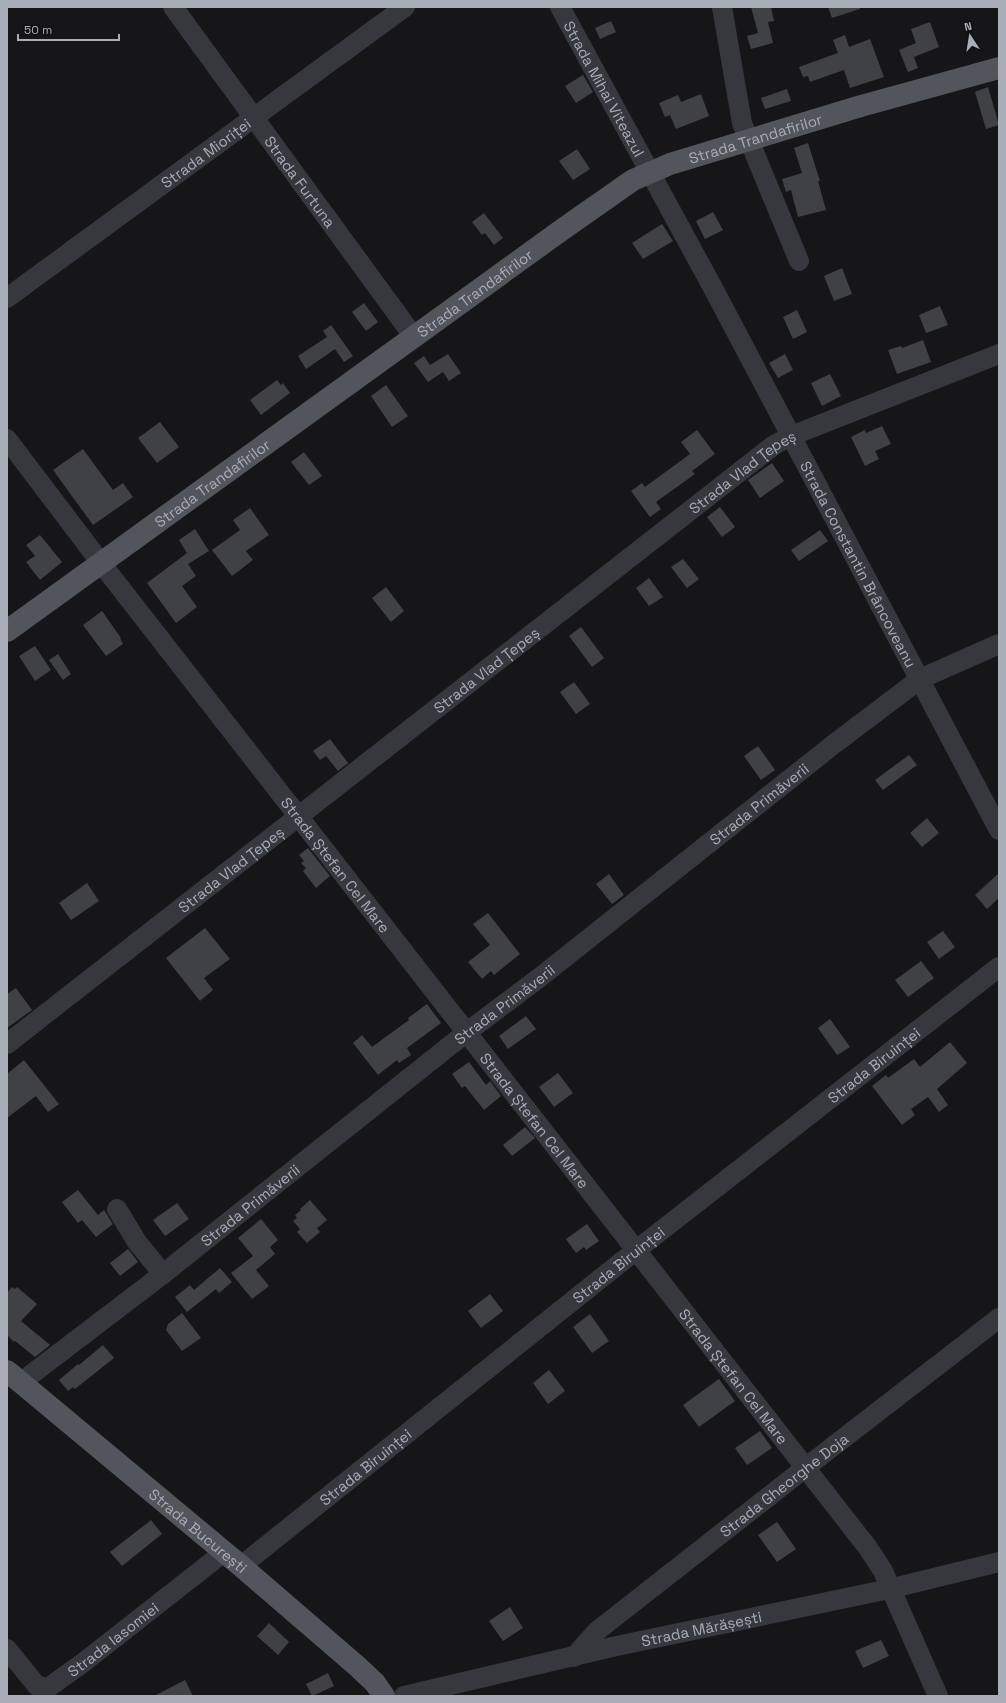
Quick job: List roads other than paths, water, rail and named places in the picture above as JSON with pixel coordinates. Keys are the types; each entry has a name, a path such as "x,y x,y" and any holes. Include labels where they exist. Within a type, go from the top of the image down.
{"main road":[{"name":"Strada Trandafirilor","path":"7,631 618,189 649,172 748,140 999,68"},
{"name":"Strada București","path":"14,1377 241,1566 357,1666 375,1683 384,1696"}],"street":[{"name":"Strada Furtuna","path":"173,7 414,337"},
{"name":"Strada Mioriței","path":"7,298 405,7"},
{"name":"Strada Mihai Viteazul","path":"560,7 649,172"},
{"path":"722,7 742,123 799,261"},
{"name":"Strada Constantin Brâncoveanu","path":"649,172 713,288 998,826"},
{"name":"Strada Vlad Țepeș","path":"7,1044 767,450 791,436 999,354"},
{"name":"Strada Ștefan Cel Mare","path":"7,439 101,563 868,1548 883,1571 889,1589 938,1696"},
{"name":"Strada Primăverii","path":"14,1377 163,1274 467,1032 589,940 828,749 920,679 999,644"},
{"name":"Strada Biruinței","path":"241,1566 636,1251 999,967"},
{"path":"118,1209 137,1242 163,1274"},
{"name":"Strada Gheorghe Doja","path":"574,1657 597,1632 805,1468 999,1318"},
{"name":"Strada Iasomiei","path":"7,1649 37,1686 48,1688 224,1553"},
{"name":"Strada Mărășești","path":"404,1696 620,1646 889,1589 999,1562"}]}
